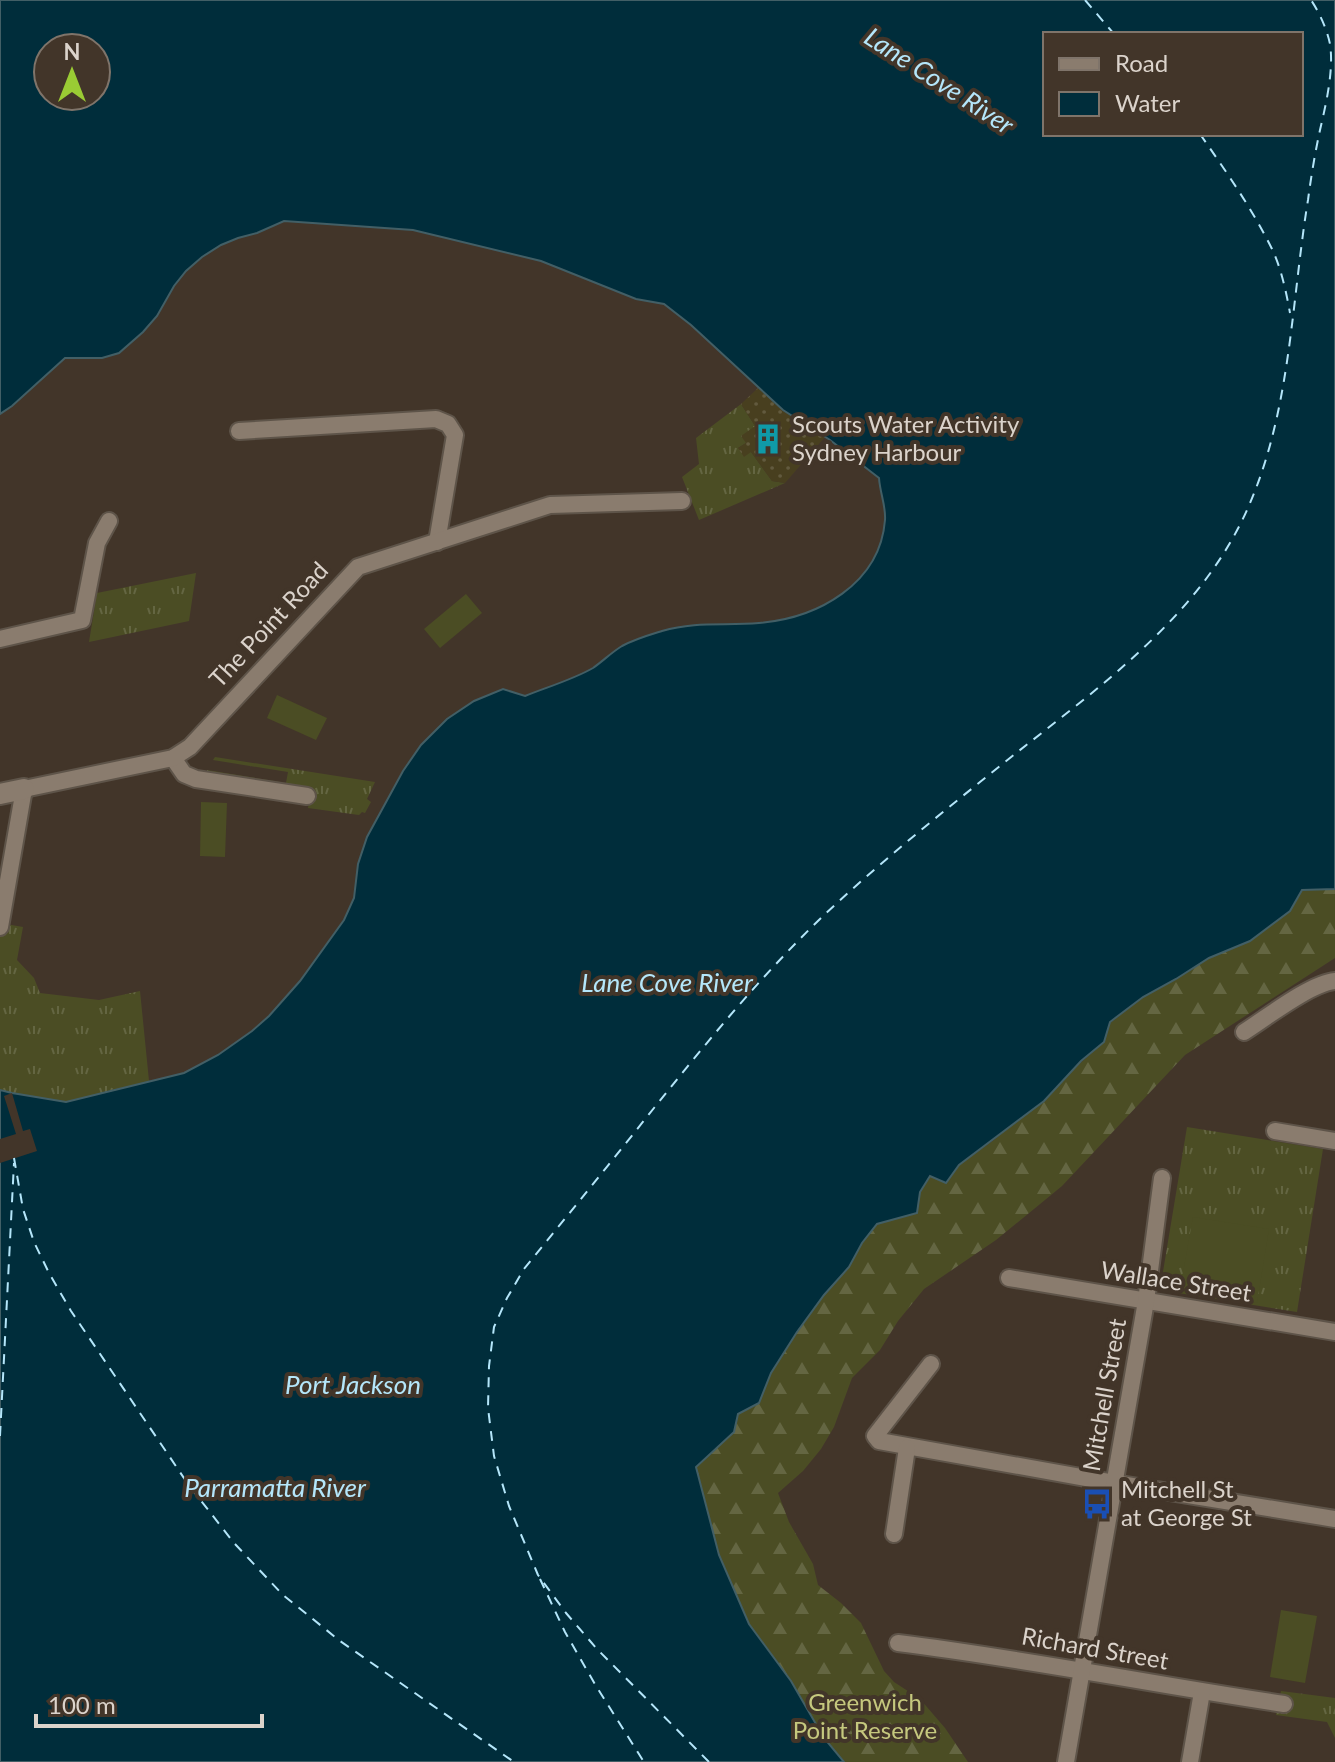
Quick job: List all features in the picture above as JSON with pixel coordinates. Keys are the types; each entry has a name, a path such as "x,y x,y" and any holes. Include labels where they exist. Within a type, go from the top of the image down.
{"street":[{"path":"239,431 436,419 448,424 455,435 437,542"},
{"name":"The Point Road","path":"0,794 173,758 198,740 358,567 550,505 682,501"},
{"path":"0,639 82,620 97,543 109,521"},
{"path":"173,758 184,774 196,779 307,796"},
{"path":"0,927 24,789"},
{"path":"1244,1032 1304,994 1335,981"},
{"path":"1275,1131 1335,1141"},
{"name":"Mitchell Street","path":"1066,1762 1146,1301 1162,1178"},
{"name":"Wallace Street","path":"1009,1278 1335,1332"},
{"path":"931,1364 875,1436 879,1441 1335,1519"},
{"path":"894,1534 907,1448"},
{"name":"Richard Street","path":"898,1643 973,1652 1284,1704"},
{"path":"1190,1762 1202,1692"}],"green space":[{"path":"741,404 755,426 746,443 738,448 751,452 772,481 785,483 699,520 682,477 699,464 696,438"},
{"path":"196,573 189,621 89,642 97,593"},
{"path":"466,594 482,613 440,648 424,629"},
{"path":"277,695 327,718 316,740 267,718"},
{"path":"215,757 375,782 367,799 371,802 365,813 359,815 308,808 309,802 207,776 207,770 286,783 288,772 213,760"},
{"path":"201,802 227,803 225,857 200,856"},
{"name":"Greenwich Point Reserve","path":"1335,889 1335,958 1185,1055 1062,1186 996,1240 924,1289 880,1350 852,1378 834,1427 821,1449 803,1471 778,1493 789,1522 813,1564 818,1585 861,1623 884,1671 894,1682 920,1699 968,1762 844,1762 824,1738 791,1681 749,1625 719,1555 696,1467 734,1432 738,1414 759,1403 771,1373 797,1332 849,1267 877,1224 917,1213 920,1192 931,1176 946,1183 959,1165 994,1140 1104,1042 1110,1023 1143,997 1290,911 1302,890"},
{"path":"0,923 23,927 17,960 34,978 40,993 99,1000 140,991 149,1081 66,1102 0,1090"},
{"path":"1187,1127 1323,1149 1297,1312 1160,1290"},
{"path":"1193,1217 1269,1229 1257,1303 1180,1290"},
{"path":"1281,1610 1317,1616 1305,1683 1270,1677"},
{"path":"1281,1691 1335,1698 1335,1738 1327,1722 1276,1715"}],"sand":[{"path":"758,388 783,410 825,437 785,483 772,481 751,452 744,457 738,448 746,443 741,436 755,426 741,404"}],"water":[{"name":"Port Jackson","path":"0,0 1335,0 1335,889 1302,890 1290,911 1250,941 1209,958 1143,997 1110,1022 1104,1042 1081,1061 1044,1101 959,1165 946,1183 930,1176 920,1192 917,1213 877,1224 849,1267 797,1332 771,1373 759,1403 738,1414 734,1432 696,1467 719,1555 749,1624 791,1681 824,1738 844,1762 0,1762 0,1090 66,1102 184,1073 218,1055 269,1016 300,981 344,920 354,898 358,864 367,837 403,771 421,745 447,719 474,701 503,689 525,696 568,680 593,668 622,646 662,631 687,626 781,620 823,605 842,594 872,562 881,543 885,520 879,478 830,440 783,410 664,304 636,299 541,261 413,230 284,221 221,245 202,257 174,286 157,316 119,353 102,358 65,358 0,414"}],"pier":[{"path":"12,1093 23,1131 30,1129 37,1151 0,1163 0,1139 16,1134 4,1096"}],"ferry route":[{"path":"1085,0 1112,32"},
{"path":"709,1762 597,1649 538,1575 509,1506 494,1456 488,1408 494,1327 524,1269 734,1010 777,963 821,918 892,855 1146,646 1203,583 1227,548 1262,473 1273,435 1288,357 1310,183 1331,65 1327,32 1311,0"},
{"path":"1201,136 1271,247 1290,313"},
{"path":"14,1158 23,1209 49,1273 71,1311 188,1484 234,1543 283,1595 340,1641 514,1762"},
{"path":"0,1436 14,1163"},
{"path":"540,1579 565,1632 644,1762"}],"place":[{"name":"Scouts Water Activity Sydney Harbour","path":"768,439"},
{"name":"Mitchell St at George St","path":"1097,1504"}],"water label":[{"name":"Lane Cove River","path":"939,81"},
{"name":"Lane Cove River","path":"667,983"},
{"name":"Parramatta River","path":"275,1488"}]}
